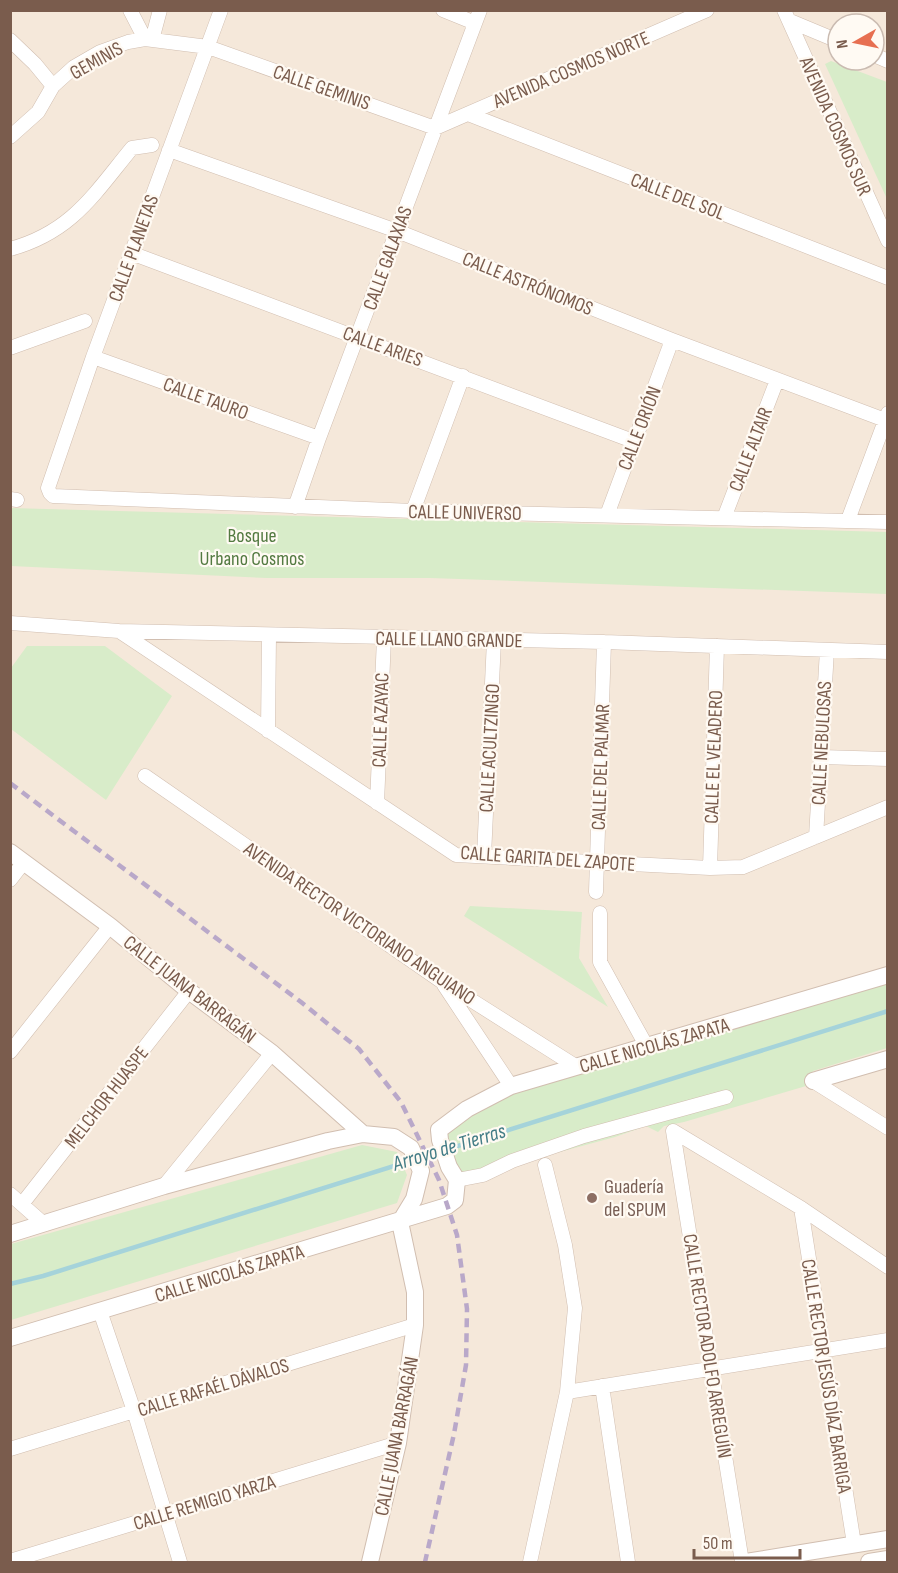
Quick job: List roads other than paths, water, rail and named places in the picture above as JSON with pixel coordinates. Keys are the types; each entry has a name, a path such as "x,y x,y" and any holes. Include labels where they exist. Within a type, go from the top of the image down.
{"street":[{"path":"130,10 149,39"},
{"path":"149,39 160,10"},
{"name":"CALLE PLANETAS","path":"48,488 93,357 221,10"},
{"path":"443,10 478,17"},
{"name":"AVENIDA COSMOS NORTE","path":"468,114 706,10"},
{"path":"787,16 826,35"},
{"name":"AVENIDA COSMOS SUR","path":"787,16 888,241"},
{"name":"CALLE GALAXIAS","path":"296,507 319,438 478,17"},
{"name":"GEMINIS","path":"10,137 38,112 53,86 74,67 100,52 128,42 149,39 208,47"},
{"path":"10,40 53,86"},
{"name":"CALLE GEMINIS","path":"208,47 435,128"},
{"path":"435,128 468,114"},
{"name":"CALLE DEL SOL","path":"468,114 888,278"},
{"path":"10,249 46,236 67,222 112,174 132,148 152,145"},
{"name":"CALLE ASTRÓNOMOS","path":"170,150 397,231 777,380 886,416"},
{"name":"CALLE ARIES","path":"131,253 633,441"},
{"path":"10,348 85,321"},
{"name":"CALLE ORIÓN","path":"607,515 672,340"},
{"name":"CALLE TAURO","path":"93,357 319,438"},
{"path":"413,511 463,376"},
{"name":"CALLE ALTAIR","path":"724,518 777,380"},
{"path":"848,520 886,416"},
{"name":"CALLE UNIVERSO","path":"48,488 53,496 296,507 888,522"},
{"name":"CALLE LLANO GRANDE","path":"10,622 119,631 604,642 888,652"},
{"name":"CALLE GARITA DEL ZAPOTE","path":"119,631 456,855 710,868 743,867 888,807"},
{"path":"268,731 269,635"},
{"name":"CALLE AZAYAC","path":"377,803 384,638"},
{"name":"CALLE ACULTZINGO","path":"484,856 494,640"},
{"name":"CALLE DEL PALMAR","path":"596,892 604,642"},
{"name":"CALLE EL VELADERO","path":"710,868 717,646"},
{"name":"CALLE NEBULOSAS","path":"816,837 827,650"},
{"path":"821,757 888,759"},
{"name":"AVENIDA RECTOR VICTORIANO ANGUIANO","path":"145,776 441,981 577,1067"},
{"name":"CALLE JUANA BARRAGÁN","path":"10,852 110,926 189,991 272,1053 363,1134"},
{"path":"10,880 24,862"},
{"path":"600,913 600,962 647,1047"},
{"path":"10,1053 110,926"},
{"name":"CALLE NICOLÁS ZAPATA","path":"10,1338 447,1206 455,1200 453,1174 440,1140 439,1130 467,1109 511,1086 888,975"},
{"path":"441,981 511,1086"},
{"name":"MELCHOR HUASPE","path":"22,1204 189,991"},
{"path":"164,1186 272,1053"},
{"path":"813,1081 888,1059"},
{"path":"813,1081 888,1128"},
{"path":"453,1174 483,1175 512,1161 584,1136 726,1097"},
{"name":"CALLE RECTOR ADOLFO ARREGUÍN","path":"742,1563 673,1131 801,1208"},
{"path":"10,1234 164,1186 328,1141 363,1134 394,1137 411,1148 421,1171 414,1199 400,1222"},
{"path":"530,1563 567,1392 575,1308 565,1245 545,1165"},
{"path":"10,1194 44,1224"},
{"path":"801,1208 888,1267"},
{"name":"CALLE RECTOR JESÚS DÍAZ BARRIGA","path":"801,1208 854,1544"},
{"name":"CALLE JUANA BARRAGÁN","path":"367,1561 398,1443 415,1325 415,1292 400,1222"},
{"path":"100,1311 167,1513 180,1563"},
{"name":"CALLE RAFAÉL DÁVALOS","path":"10,1449 415,1325"},
{"path":"567,1392 888,1340"},
{"path":"602,1386 628,1563"},
{"name":"CALLE REMIGIO YARZA","path":"10,1561 398,1443"},
{"path":"746,1563 888,1539"},
{"path":"869,1563 888,1559"}],"waterway":[{"name":"Arroyo de Tierras","path":"10,1284 43,1276 888,1011"}],"railway":[{"path":"10,783 301,1002 359,1049 401,1102 439,1180 457,1235 467,1309 466,1365 454,1434 425,1562"}],"place":[{"name":"Guadería del SPUM","path":"592,1198"}],"park label":[{"name":"Bosque Urbano Cosmos","path":"252,546"}]}
